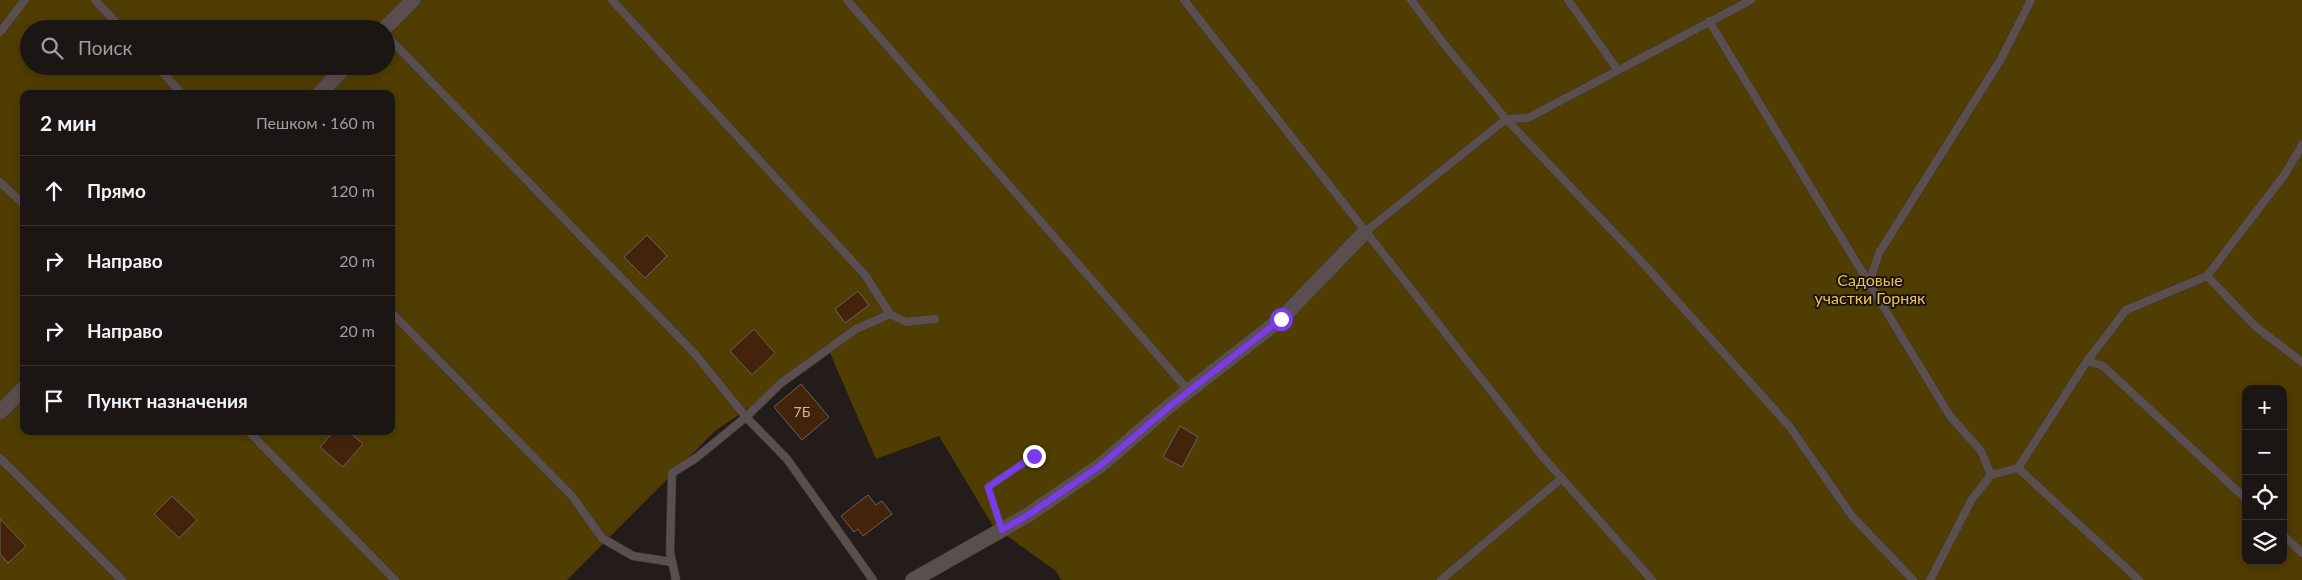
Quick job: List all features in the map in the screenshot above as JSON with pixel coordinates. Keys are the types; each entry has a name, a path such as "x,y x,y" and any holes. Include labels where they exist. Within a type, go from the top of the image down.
{"street":[{"path":"393,20 413,0"},
{"path":"323,90 337,75"},
{"path":"913,580 1028,515 1101,465 1189,390 1281,319 1365,232"},
{"path":"0,412 20,392"}],"lane":[{"path":"0,32 25,0"},
{"path":"95,0 114,20"},
{"path":"612,0 865,275 890,314 906,322 935,319"},
{"path":"846,0 1189,390"},
{"path":"1184,0 1365,232 1562,478 1652,580"},
{"path":"1411,0 1444,44 1506,119 1640,261 1790,428 1852,516 1913,580"},
{"path":"1568,0 1617,69"},
{"path":"1365,232 1506,119 1528,118 1617,69 1751,0"},
{"path":"1869,283 1880,253 2002,59 2031,0"},
{"path":"1709,21 1950,416 1981,451 1991,475"},
{"path":"395,44 695,354 746,417 788,459 873,580"},
{"path":"165,75 178,90"},
{"path":"1930,580 1972,499 1991,475 2018,468 2087,361 2126,310 2207,276 2285,174 2302,145"},
{"path":"0,182 20,201"},
{"path":"2207,276 2256,327 2302,362"},
{"path":"676,580 670,552 672,473 696,458 746,417 788,378 856,330 890,314"},
{"path":"395,316 572,496 602,538 633,556 672,562"},
{"path":"2087,361 2103,366 2242,495"},
{"path":"252,435 395,580"},
{"path":"1002,530 988,487 1034,456"},
{"path":"0,458 122,580"},
{"path":"2018,468 2139,580"},
{"path":"1441,580 1562,478"},
{"path":"2287,539 2302,553"}],"green space":[{"name":"Садовые участки Горняк","path":"0,0 2302,0 2302,580 1061,580 1056,571 993,526 939,436 876,459 830,353 715,431 567,580 0,580"}],"building":[{"path":"647,235 667,256 645,278 624,257"},
{"path":"858,291 869,305 845,323 835,309"},
{"path":"754,329 775,353 752,375 730,351"},
{"path":"801,384 829,417 802,440 774,407"},
{"path":"1180,426 1198,437 1182,467 1163,457"},
{"path":"330,435 353,435 363,444 343,467 320,447"},
{"path":"868,495 876,505 882,501 892,514 863,536 858,529 854,532 841,516"},
{"path":"172,496 197,520 179,538 154,514"},
{"path":"0,519 26,546 8,563 0,554"}],"route":[{"path":"1034,456 988,487 1002,530 1028,515 1101,465 1170,406 1281,319"}]}
